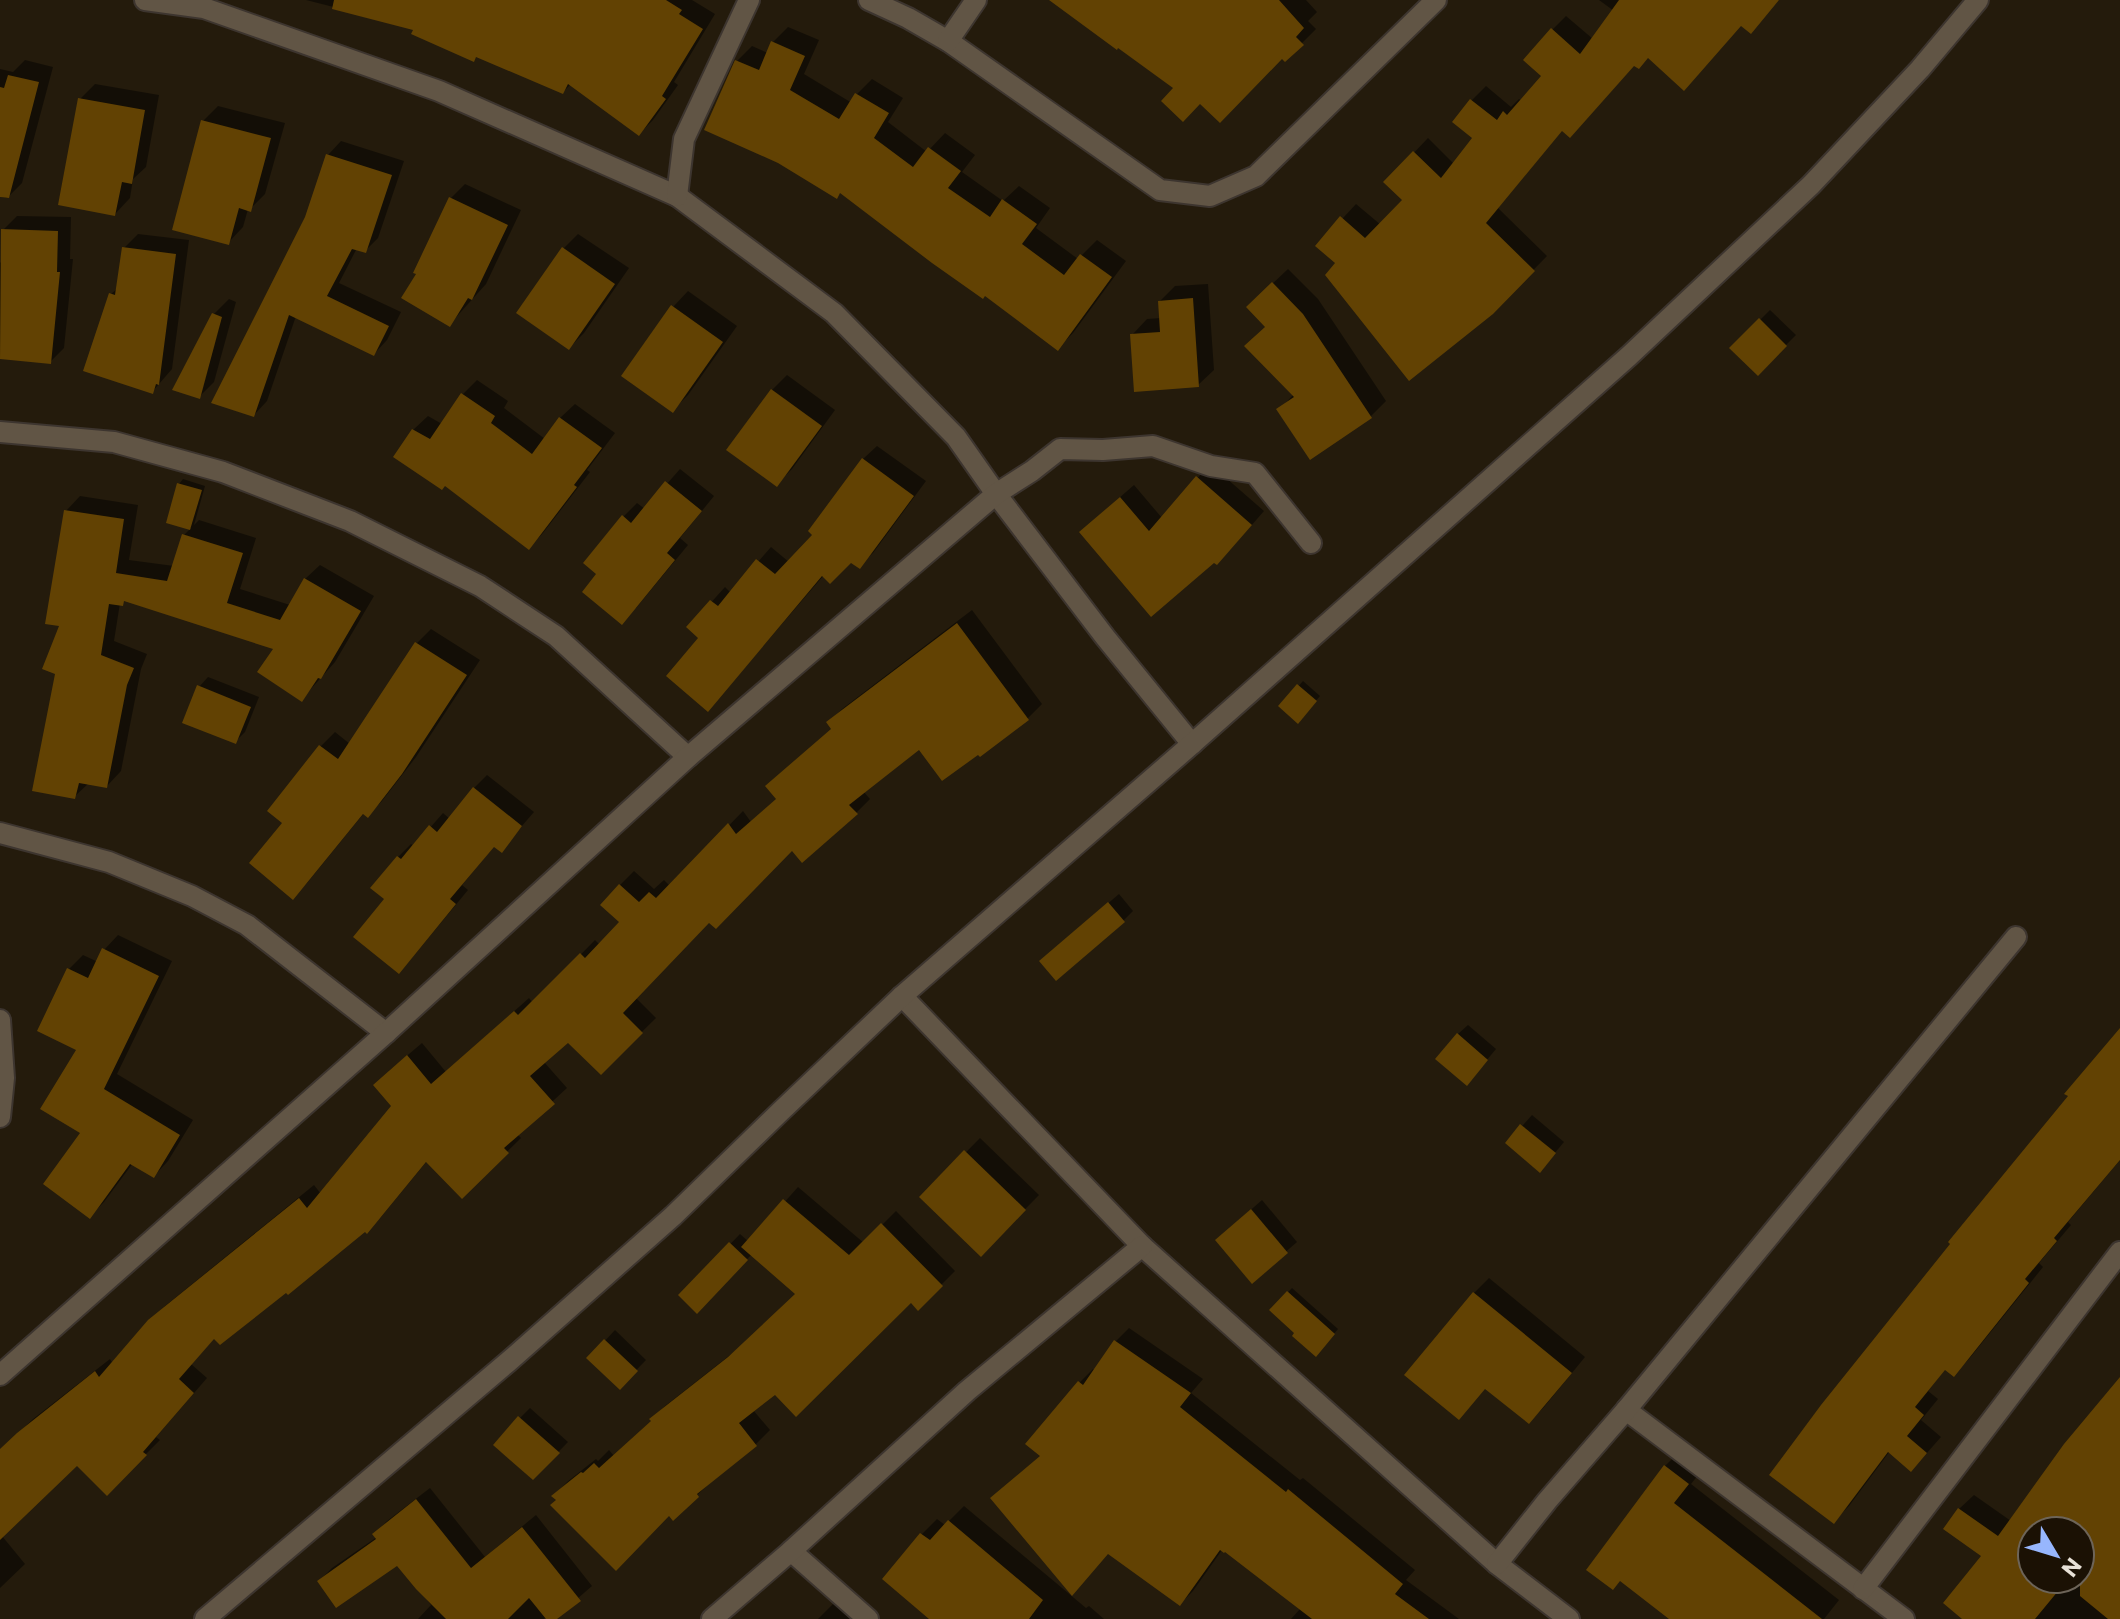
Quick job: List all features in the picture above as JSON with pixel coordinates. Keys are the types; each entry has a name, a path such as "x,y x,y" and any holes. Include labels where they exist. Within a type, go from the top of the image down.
{"street":[{"path":"145,0 204,8 439,91 677,196 834,313 956,437 1105,637 1192,744"},
{"path":"677,196 684,139 749,0"},
{"path":"869,0 948,41 1160,190 1210,196 1256,176 1436,0"},
{"path":"948,41 976,0"},
{"path":"205,1619 508,1362 673,1216 902,996 1192,744 1629,356 1811,185 1920,69 1978,0"},
{"path":"0,432 114,442 223,472 350,521 480,586 556,636 688,757"},
{"path":"0,1375 386,1033 688,757 996,494 1060,449 1153,446 1211,466 1255,473 1311,543"},
{"path":"0,833 109,862 192,896 247,925 386,1033"},
{"path":"1497,1564 2016,937"},
{"path":"902,996 1142,1246 1497,1564 1569,1619"},
{"path":"0,1020 4,1078 0,1117"},
{"path":"712,1619 967,1391 1142,1246"},
{"path":"1863,1589 2120,1252"},
{"path":"1626,1410 1904,1619"},
{"path":"791,1551 868,1619"}],"building":[{"path":"334,0 666,0 682,10 679,14 703,29 662,96 666,99 639,136 568,84 563,94 476,57 474,62 411,34 413,30 332,9"},
{"path":"1049,0 1279,0 1304,28 1296,37 1304,45 1285,62 1282,59 1220,123 1200,104 1183,122 1161,101 1173,88"},
{"path":"1619,0 1779,0 1751,34 1741,26 1684,91 1648,58 1639,69 1634,66 1570,138 1562,131 1486,223 1535,271 1493,314 1409,381 1325,275 1335,263 1315,246 1340,216 1365,238 1402,200 1383,182 1413,151 1441,178 1472,138 1452,122 1470,99 1497,120 1503,111 1507,115 1541,76 1523,60 1551,28 1580,54"},
{"path":"771,41 805,56 790,90 839,119 855,93 889,113 874,138 913,167 928,147 961,171 948,188 990,217 1002,199 1037,224 1022,244 1064,275 1080,254 1112,277 1058,351 985,296 983,299 932,263 840,193 837,199 778,163 704,130 735,60 759,70"},
{"path":"8,75 39,82 9,198 0,197 0,87 4,88"},
{"path":"78,98 145,110 132,184 122,182 115,216 58,205"},
{"path":"201,120 271,138 251,212 239,208 229,245 172,230"},
{"path":"326,154 392,175 366,253 352,249 327,296 389,326 374,356 289,315 254,417 211,403 305,217"},
{"path":"449,197 508,225 472,300 468,298 450,327 401,298 416,274 413,273"},
{"path":"1,229 58,231 57,272 60,272 51,364 0,359"},
{"path":"122,247 176,254 159,385 156,384 153,394 83,371 109,293 115,295"},
{"path":"562,247 615,284 569,350 516,313"},
{"path":"1272,282 1303,314 1372,418 1310,460 1276,409 1294,397 1244,346 1265,327 1246,307"},
{"path":"1193,298 1199,387 1134,392 1130,334 1160,332 1158,301"},
{"path":"671,305 723,342 673,413 621,376"},
{"path":"212,313 222,317 200,399 172,390"},
{"path":"1759,318 1787,346 1758,376 1729,348"},
{"path":"771,389 822,426 777,487 726,450"},
{"path":"461,393 495,416 491,423 532,454 559,417 602,448 529,550 445,486 442,490 393,457 412,429 430,439"},
{"path":"862,458 914,496 860,569 851,563 830,584 822,576 708,712 666,676 698,638 686,627 710,600 718,606 756,559 775,574 812,535 808,531"},
{"path":"1196,476 1252,525 1217,565 1214,563 1151,617 1079,532 1120,497 1149,531"},
{"path":"665,481 702,511 667,553 675,560 622,625 582,592 596,574 583,563 622,515 631,523"},
{"path":"177,483 202,490 190,530 166,523"},
{"path":"64,510 124,519 116,573 167,581 182,534 243,553 227,603 280,620 304,578 361,611 321,679 318,678 302,702 257,672 273,649 124,601 123,606 109,604 101,655 134,668 127,685 107,788 79,783 75,799 32,791 55,674 42,669 59,626 45,624"},
{"path":"957,623 1029,720 942,781 919,750 849,805 858,814 802,863 792,851 716,929 709,923 623,1013 643,1033 601,1075 568,1043 530,1076 555,1104 504,1148 509,1153 462,1199 426,1162 367,1234 365,1232 220,1345 214,1339 179,1379 194,1393 143,1452 147,1455 107,1496 77,1466 0,1540 0,1449 95,1371 99,1377 148,1320 299,1198 307,1208 391,1106 373,1085 407,1055 431,1084 514,1011 518,1015 580,953 585,958 619,922 600,905 619,884 639,902 649,892 656,898 728,823 736,834 776,799 765,786 831,729 826,722"},
{"path":"415,642 467,675 402,774 368,818 363,814 293,900 249,863 282,823 267,811 319,745 338,759"},
{"path":"1297,684 1317,701 1298,724 1278,706"},
{"path":"197,685 251,707 236,744 182,723"},
{"path":"473,787 522,826 502,853 494,847 450,899 456,904 399,974 353,937 384,899 370,888 397,856 401,859 429,825 437,832"},
{"path":"1108,902 1125,922 1056,981 1039,961"},
{"path":"102,948 159,976 104,1089 180,1135 154,1178 130,1164 90,1219 43,1184 80,1133 40,1109 76,1050 37,1031 67,968 88,978"},
{"path":"2120,1028 2120,1160 2054,1238 2057,1241 2025,1279 2029,1283 1954,1377 1945,1370 1915,1407 1924,1415 1907,1436 1927,1453 1911,1472 1888,1452 1834,1524 1769,1475 1950,1244 1948,1242 2068,1096 2064,1094"},
{"path":"1457,1033 1488,1060 1467,1086 1435,1059"},
{"path":"1520,1124 1556,1153 1540,1173 1505,1143"},
{"path":"964,1150 1026,1210 981,1257 919,1197"},
{"path":"783,1199 849,1255 881,1223 943,1286 918,1311 911,1303 796,1417 775,1395 739,1423 757,1446 697,1494 699,1497 673,1521 669,1516 616,1571 550,1505 556,1500 551,1496 594,1463 599,1468 651,1421 649,1419 728,1357 795,1294 741,1247"},
{"path":"1251,1209 1288,1253 1252,1284 1215,1240"},
{"path":"729,1242 748,1260 697,1314 678,1295"},
{"path":"1287,1291 1335,1334 1316,1357 1269,1310"},
{"path":"1473,1292 1572,1373 1529,1424 1485,1389 1459,1420 1404,1375"},
{"path":"604,1339 638,1371 620,1390 586,1358"},
{"path":"1114,1340 1191,1393 1180,1407 1286,1492 1288,1489 1403,1584 1395,1594 1429,1619 1312,1619 1220,1550 1180,1606 1108,1554 1072,1596 990,1498 1040,1456 1025,1444 1078,1381 1083,1385"},
{"path":"2120,1377 2120,1619 2108,1619 2080,1596 2096,1595 2096,1515 2016,1515 2016,1595 2055,1595 2035,1619 1962,1619 1943,1603 1981,1556 1943,1529 1958,1508 1998,1536 2064,1444"},
{"path":"518,1416 560,1453 533,1480 493,1445"},
{"path":"1664,1465 1689,1484 1674,1503 1822,1619 1669,1619 1620,1581 1613,1590 1586,1570"},
{"path":"416,1499 471,1568 522,1527 581,1601 557,1619 546,1619 529,1598 508,1619 446,1619 397,1566 336,1608 317,1581 376,1539 372,1534"},
{"path":"948,1520 1043,1600 1029,1619 929,1619 882,1579 920,1533 930,1540"}]}
